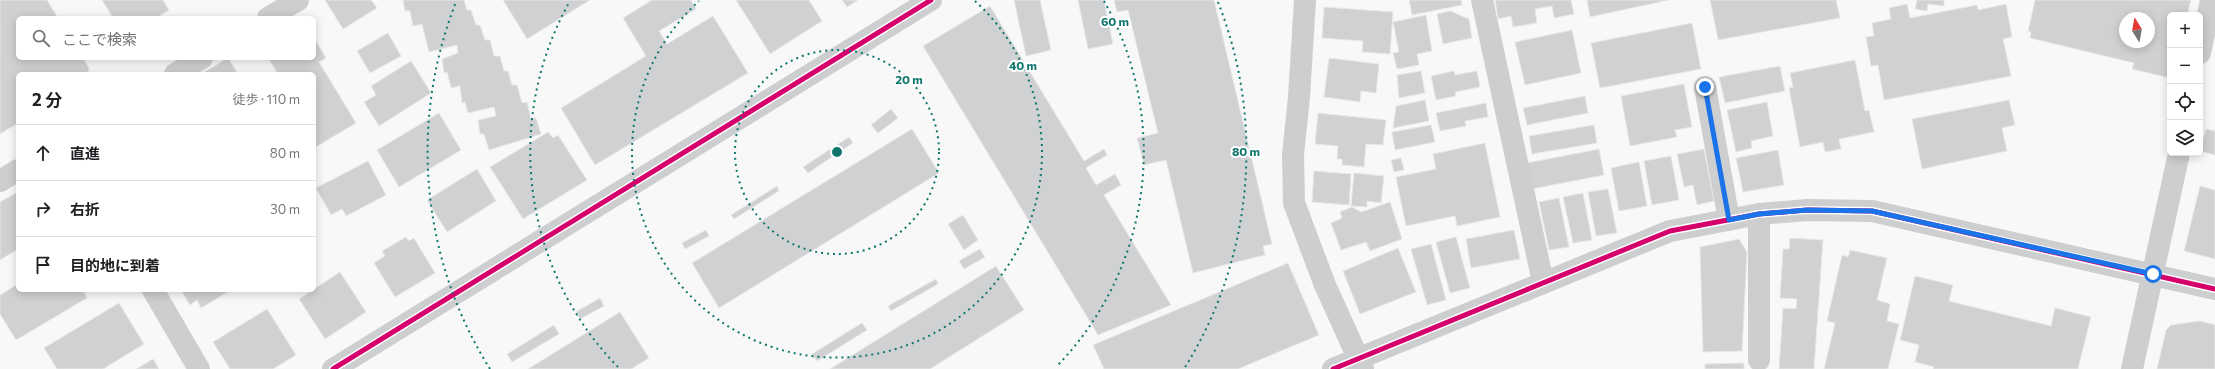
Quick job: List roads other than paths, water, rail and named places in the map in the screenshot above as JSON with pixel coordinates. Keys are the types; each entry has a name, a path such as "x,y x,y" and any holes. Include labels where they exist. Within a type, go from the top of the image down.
{"street":[{"path":"271,16 298,0"},
{"path":"332,369 931,0"},
{"path":"1305,0 1299,97 1293,155 1294,203 1326,285 1361,364"},
{"path":"1482,0 1543,282"},
{"path":"2201,48 2211,0"},
{"path":"178,72 199,60"},
{"path":"1705,87 1729,220"},
{"path":"2132,369 2178,156"},
{"path":"0,181 16,171"},
{"path":"1333,369 1361,364 1543,282 1670,231 1759,214 1807,210 1872,211 2215,289"},
{"path":"1759,214 1759,360"},
{"path":"154,292 199,369"}]}
